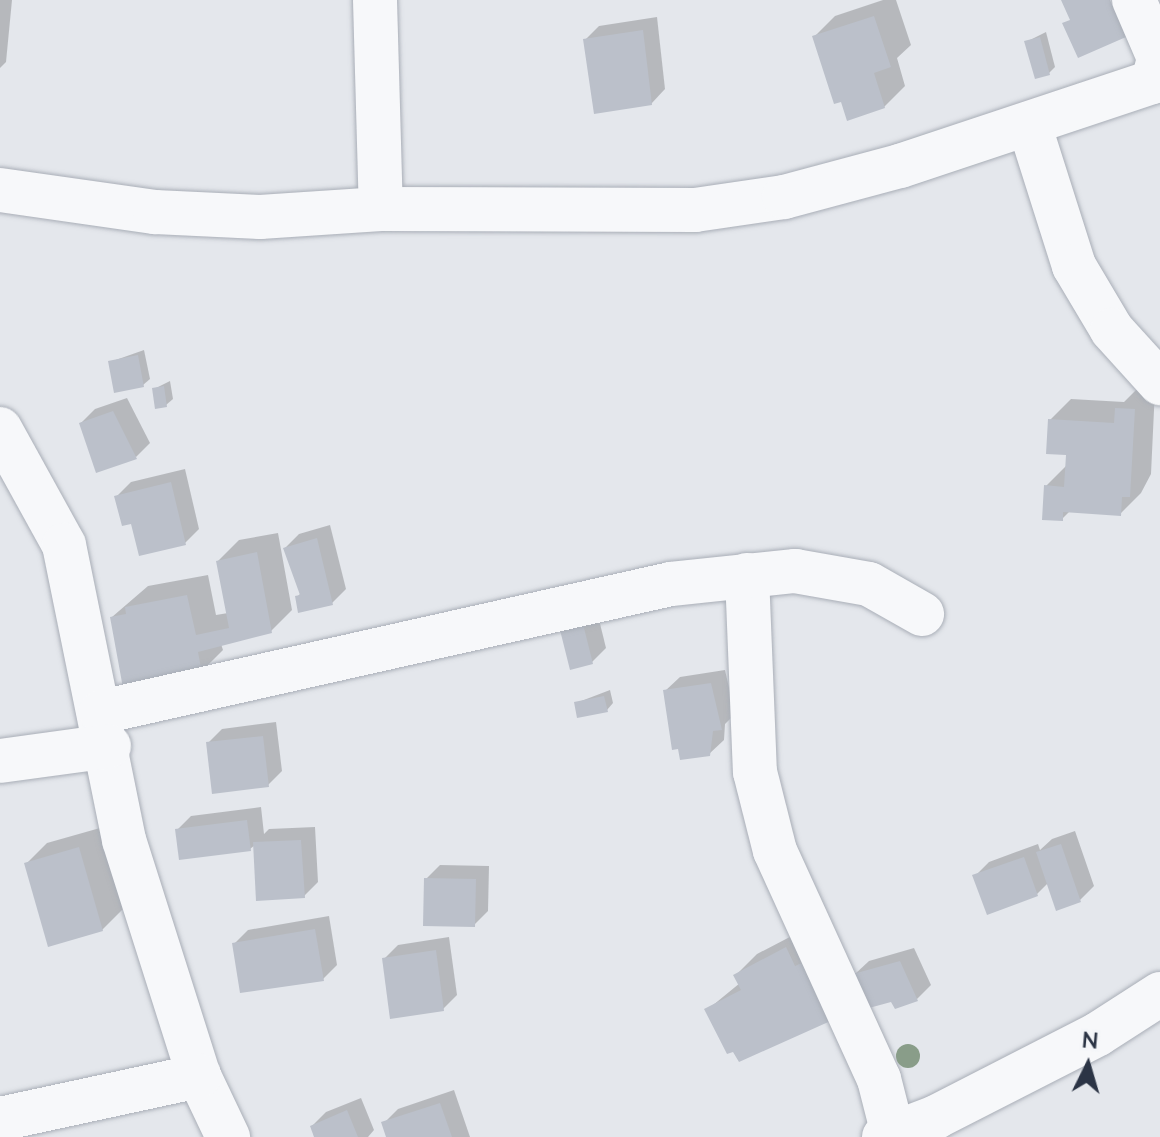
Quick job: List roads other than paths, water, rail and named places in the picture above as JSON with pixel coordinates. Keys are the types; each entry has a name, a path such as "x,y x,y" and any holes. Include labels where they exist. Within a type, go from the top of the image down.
{"street":[{"path":"375,0 381,209"},
{"path":"0,190 155,212 260,217 381,209 695,210 784,197 1029,124 1153,82 1159,58 1134,0"},
{"path":"1029,124 1074,266 1112,330 1160,383"},
{"path":"0,429 64,545 105,729 124,840 199,1076 228,1137"},
{"path":"0,761 105,729 671,584 795,571 869,584 922,614"},
{"path":"747,575 755,772 775,851 879,1079 889,1135 939,1127 1160,994"},
{"path":"0,1119 199,1076"}]}
